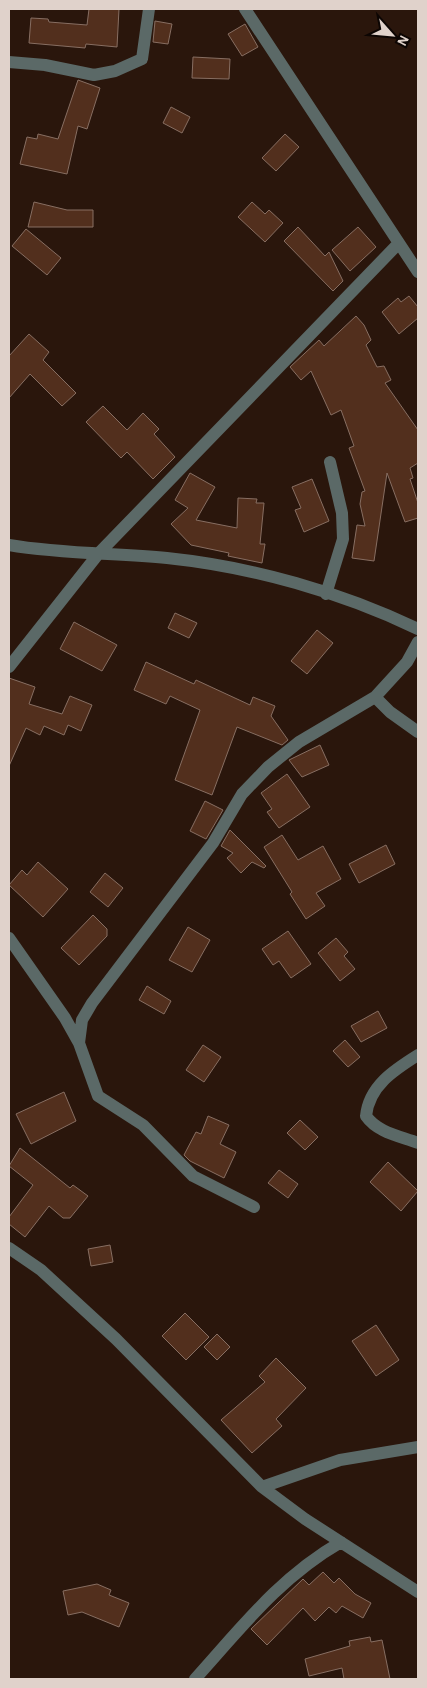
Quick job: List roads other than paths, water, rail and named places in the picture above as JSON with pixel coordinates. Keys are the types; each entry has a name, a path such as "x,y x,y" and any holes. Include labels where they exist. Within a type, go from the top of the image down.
{"street":[{"path":"9,62 46,65 94,75 115,71 142,59 149,9"},
{"path":"245,9 418,272"},
{"path":"9,667 22,649 55,612 99,552 399,243"},
{"path":"326,594 343,539 342,513 330,462"},
{"path":"9,545 36,550 99,552 210,564 255,573 384,613 418,629"},
{"path":"79,1043 82,1020 92,1003 213,843 242,794 268,767 299,742 375,697 407,662 418,642"},
{"path":"9,646 22,649"},
{"path":"375,697 390,712 418,732"},
{"path":"9,938 65,1018 79,1043 98,1096 143,1125 193,1176 254,1208"},
{"path":"418,1055 398,1068 381,1083 370,1098 366,1116 376,1127 387,1133 418,1143"},
{"path":"9,1248 48,1276 109,1333 262,1487 281,1503 418,1592"},
{"path":"262,1487 340,1460 418,1447"},
{"path":"195,1679 268,1596 322,1553 341,1542"}]}
